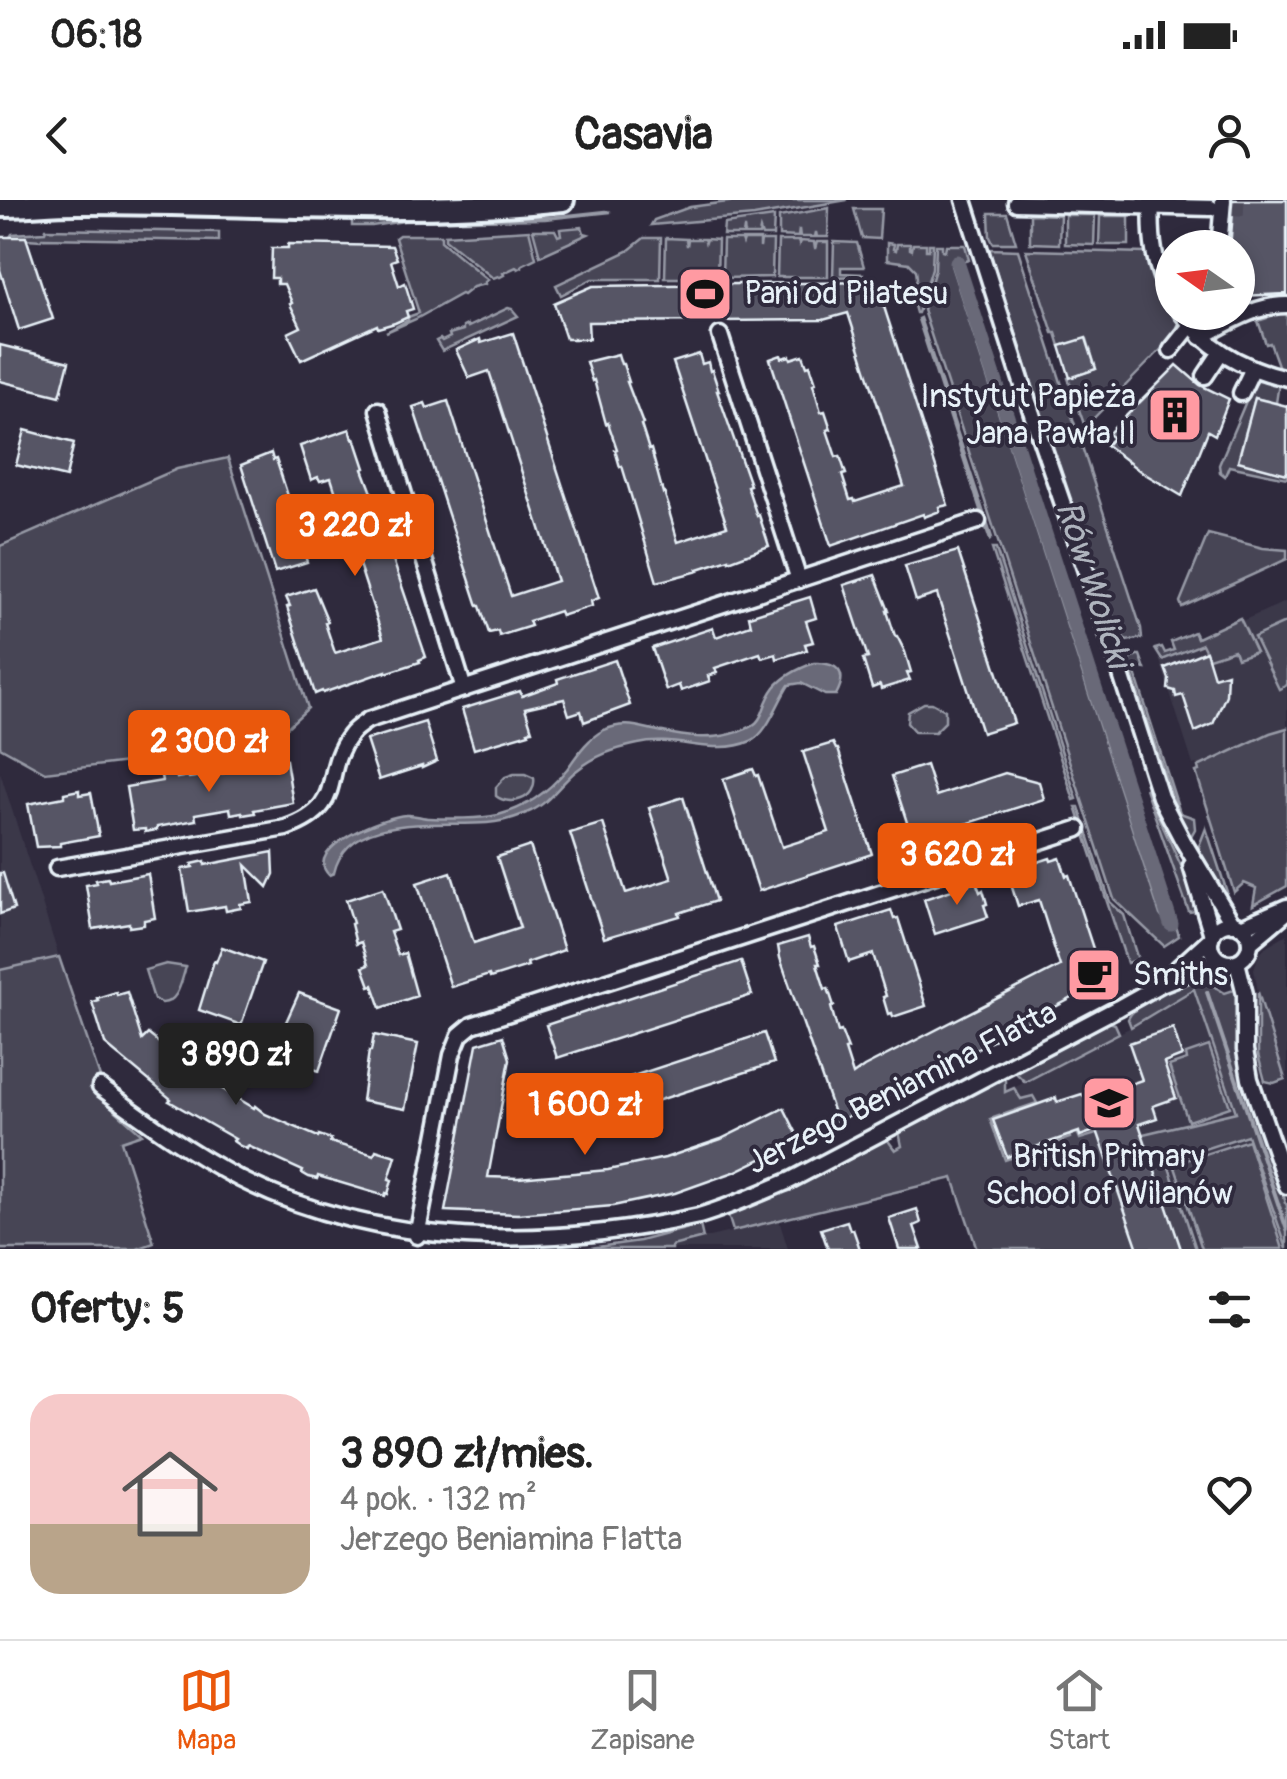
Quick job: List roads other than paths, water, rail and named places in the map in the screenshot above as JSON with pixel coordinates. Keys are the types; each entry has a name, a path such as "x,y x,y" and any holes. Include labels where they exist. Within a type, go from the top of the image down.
{"street":[{"path":"0,206 74,202 420,208 562,200"},
{"path":"964,200 1160,797 1183,842 1250,943"},
{"path":"972,221 974,200"},
{"path":"1016,203 1221,207"},
{"path":"1151,203 1155,264"},
{"path":"1201,337 1253,312 1287,305"},
{"path":"1171,350 1180,330"},
{"path":"1196,330 1221,352 1253,368 1287,378"},
{"path":"720,335 799,580"},
{"path":"1205,376 1221,352"},
{"path":"1241,394 1253,368"},
{"path":"378,410 464,689"},
{"path":"57,868 302,822 322,806 333,783 336,762 350,735 368,720 978,521"},
{"path":"417,1236 452,1055 460,1034 472,1025 1078,830"},
{"path":"1183,842 1212,951 1220,961 1237,962 1247,954 1250,943 1287,910"},
{"path":"1211,936 1220,926 1287,910"},
{"name":"Jerzego Beniamina Flatta","path":"1161,984 1211,936"},
{"name":"Jerzego Beniamina Flatta","path":"100,1087 186,1148 242,1180 333,1215 417,1236 498,1243 566,1241 702,1215 790,1180 1161,984 1220,961"},
{"path":"1237,962 1245,994 1245,1050 1250,1079 1287,1186"}],"water":[{"path":"814,663 829,664 839,670 841,680 836,695 825,695 801,683 789,685 768,724 751,741 724,747 652,742 621,748 583,765 544,803 526,813 492,822 421,824 376,831 357,840 343,853 334,873 329,875 323,865 326,854 336,844 365,827 396,817 473,818 518,808 545,791 588,742 612,727 634,726 705,737 744,730 758,721 779,683"}],"waterway":[{"name":"Rów Wolicki","path":"957,262 1171,924"},
{"name":"Rów Wolicki","path":"1207,992 1287,1230"}],"tunnel":[{"path":"1230,208 1248,209"}],"place":[{"name":"Pani od Pilatesu","path":"705,294"},
{"name":"Instytut Papieża Jana Pawła II","path":"1175,415"},
{"name":"Smiths","path":"1094,975"},
{"name":"British Primary School of Wilanów","path":"1109,1103"}]}
